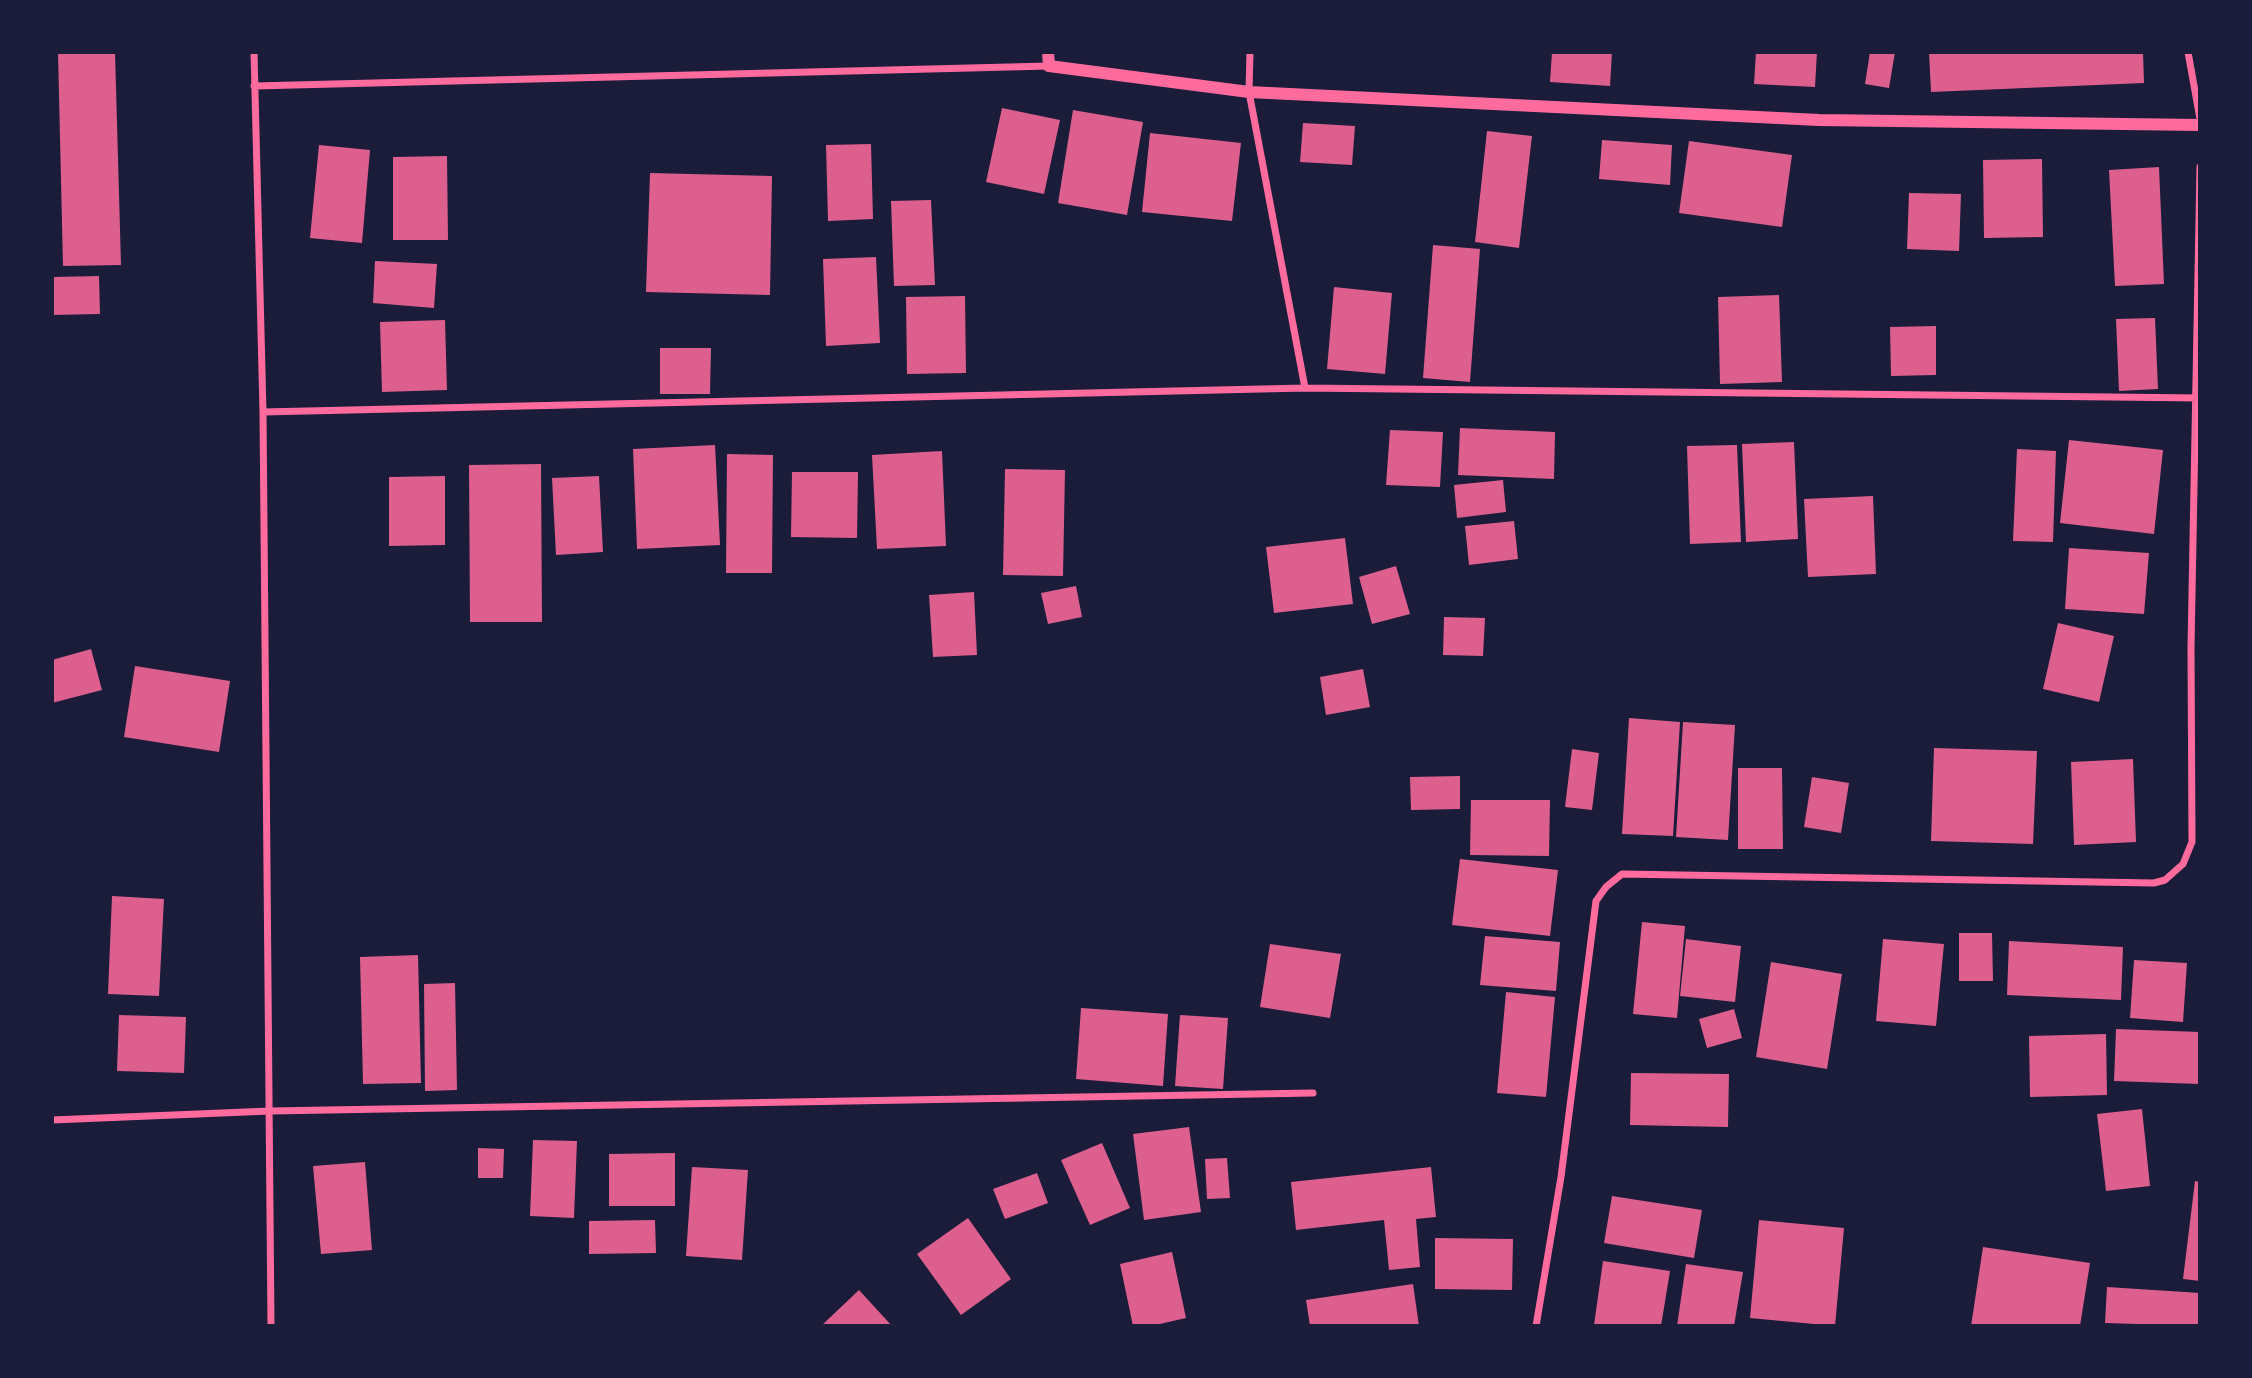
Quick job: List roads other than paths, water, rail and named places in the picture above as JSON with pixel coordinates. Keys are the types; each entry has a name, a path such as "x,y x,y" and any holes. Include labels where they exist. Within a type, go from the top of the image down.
{"street":[{"path":"254,52 263,412 271,1325"},
{"path":"1250,52 1249,92 1305,388"},
{"path":"254,86 1049,59 1249,92 1819,120 2200,122 2188,52"},
{"path":"1536,1325 1561,1177 1597,901 1606,887 1622,874 2154,883 2165,880 2183,864 2192,842 2200,167"},
{"path":"263,412 1305,388 2197,398"},
{"path":"52,1120 270,1111 1313,1093"}]}
